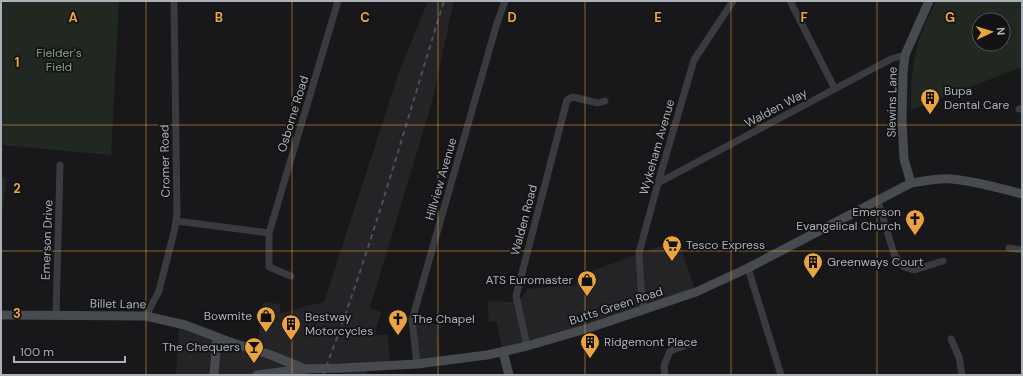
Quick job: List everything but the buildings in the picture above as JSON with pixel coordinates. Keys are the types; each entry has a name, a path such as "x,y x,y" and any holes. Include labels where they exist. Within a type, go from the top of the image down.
{"street":[{"name":"Cromer Road","path":"146,316 159,291 176,221 174,1"},
{"name":"Osborne Road","path":"291,276 269,267 269,233 338,1"},
{"name":"Hillview Avenue","path":"417,364 412,320 497,22 505,1"},
{"name":"Wykeham Avenue","path":"644,310 639,253 658,183 694,60 733,1"},
{"path":"790,1 835,89"},
{"name":"Slewins Lane","path":"911,183 904,159 902,85 905,55 929,1"},
{"name":"Walden Way","path":"658,183 892,59 905,55"},
{"name":"Walden Road","path":"527,346 516,296 567,100 573,97 598,103 605,101"},
{"name":"Emerson Drive","path":"56,315 60,164"},
{"path":"911,183 951,179 994,186 1022,194"},
{"name":"Butts Green Road","path":"257,375 305,369 342,368 367,371 455,360 503,352 527,346 588,328 696,292 748,268 911,183"},
{"path":"878,201 894,254 904,267 914,270 943,261"},
{"path":"176,221 269,233"},
{"path":"1009,248 1022,250"},
{"path":"748,268 781,375"},
{"name":"Billet Lane","path":"1,314 146,316 185,325 230,342 271,355 305,369"},
{"path":"200,331 213,340 216,350 215,374"},
{"path":"951,339 959,357 962,375"},
{"path":"216,350 222,344 230,342"},
{"path":"665,375 664,366 670,351 689,344"},
{"path":"503,352 509,375"},
{"path":"269,373 272,366 271,355"}],"shaded area":[{"path":"428,1 454,1 432,102 370,308 381,312 375,335 388,335 390,366 367,368 367,375 345,375 345,363 308,366 303,365 301,375 176,375 179,324 257,350 263,302 280,304 280,313 324,302 398,75"},
{"path":"678,240 696,292 503,352 496,321 489,322 487,301 509,302 523,297 527,289 576,285 577,276"},
{"path":"412,320 439,325 438,334 441,362 417,364"}],"green space":[{"name":"Fielder's Field","path":"1,1 119,1 111,155 1,145"},
{"path":"936,1 1022,1 1022,67 911,110 912,76 916,50"},
{"path":"1,176 7,179 1,218"}],"railway":[{"path":"323,375 372,236 444,1"}],"place":[{"name":"Bupa Dental Care","path":"930,115"},
{"name":"Emerson Evangelical Church","path":"915,236"},
{"name":"Tesco Express","path":"672,262"},
{"name":"Greenways Court","path":"813,279"},
{"name":"ATS Euromaster","path":"587,297"},
{"name":"Bowmite","path":"266,333"},
{"name":"The Chapel","path":"398,336"},
{"name":"Bestway Motorcycles","path":"291,341"},
{"name":"Ridgemont Place","path":"590,359"},
{"name":"The Chequers","path":"254,364"}]}
